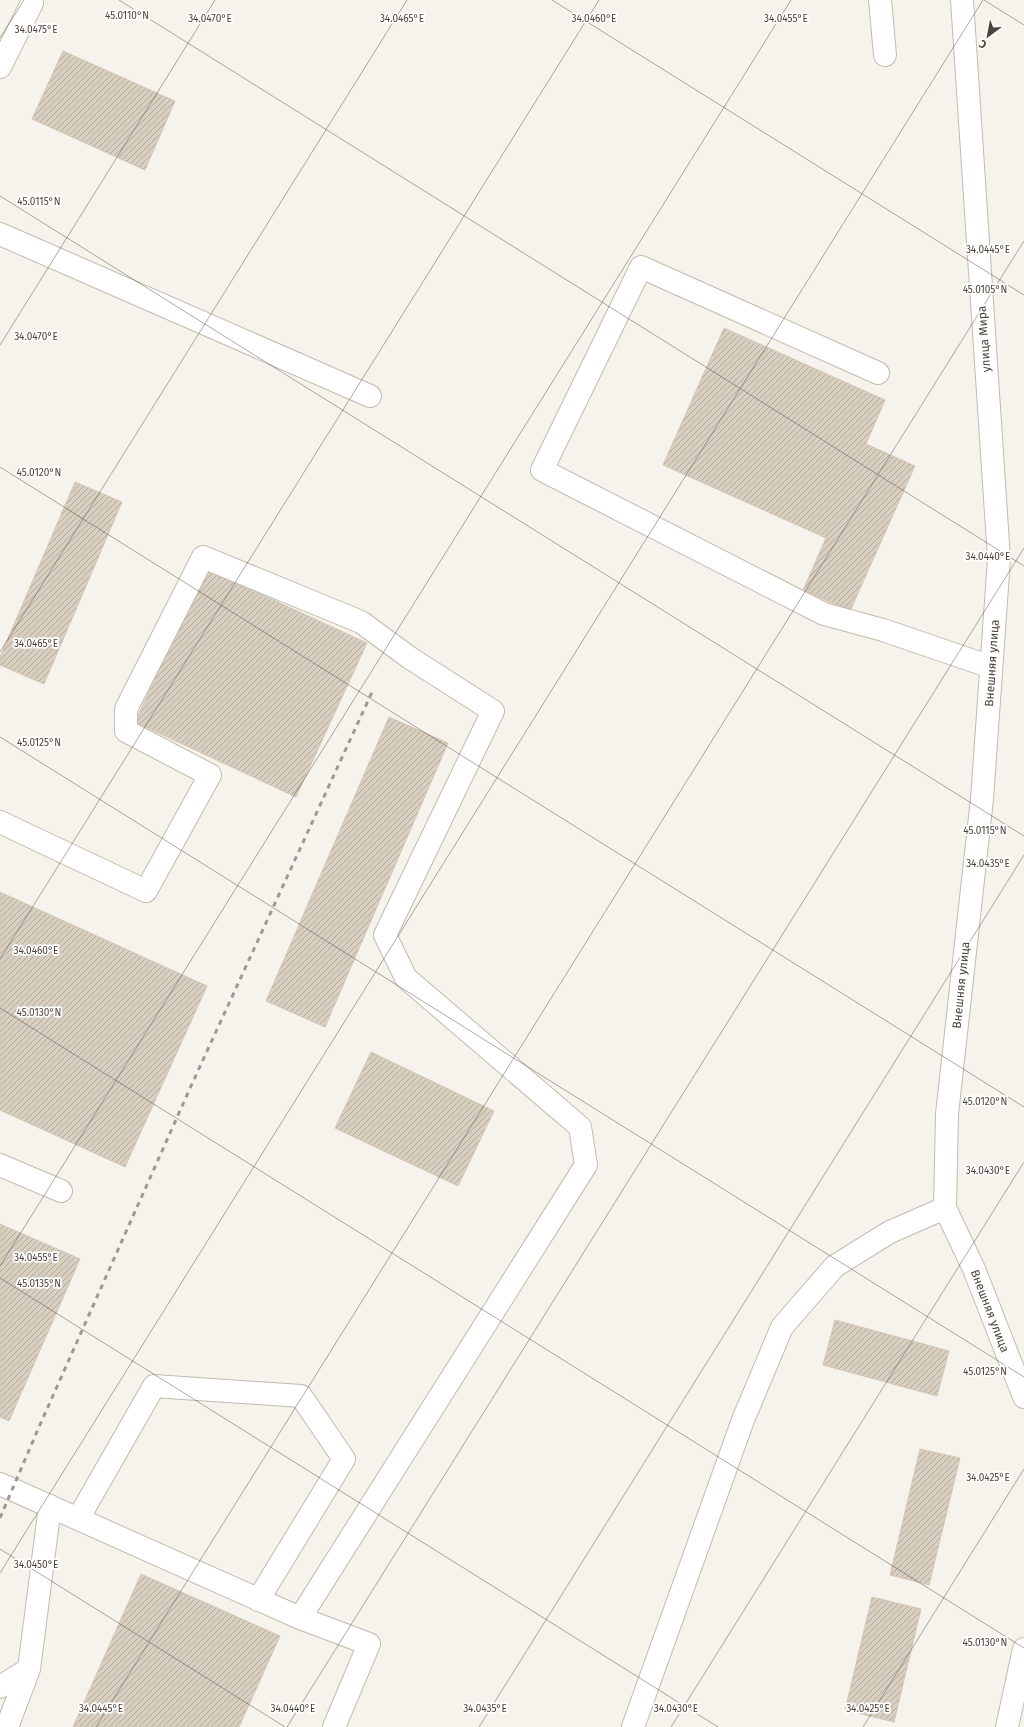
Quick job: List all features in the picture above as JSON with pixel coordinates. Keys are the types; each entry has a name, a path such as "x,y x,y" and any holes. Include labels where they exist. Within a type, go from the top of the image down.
{"street":[{"path":"880,0 885,55"},
{"name":"улица Мира","path":"962,0 999,558"},
{"path":"0,66 32,2"},
{"path":"0,234 370,396"},
{"path":"878,373 641,267 542,470 824,614 883,630 991,668"},
{"path":"0,822 146,891 210,775 126,731 126,709 203,557 361,622 410,658 493,711 385,935 406,978 580,1127 586,1165 300,1618"},
{"name":"Внешняя улица","path":"999,558 982,799 947,1114 945,1208 974,1269 1024,1397"},
{"path":"0,1165 61,1191"},
{"path":"633,1727 743,1420 782,1327 835,1266 890,1232 945,1208"},
{"path":"78,1519 154,1386 301,1396 344,1459 258,1600"},
{"path":"0,1484 258,1600 300,1618 369,1644 334,1727"},
{"path":"7,1727 29,1669 50,1506"},
{"path":"1007,1727 1024,1649"},
{"path":"0,1688 29,1669"}],"building":[{"path":"63,51 175,101 145,170 32,119"},
{"path":"724,328 885,400 866,444 915,466 850,611 803,590 826,538 663,465"},
{"path":"75,482 122,502 44,684 0,665 0,657"},
{"path":"206,569 367,643 296,797 135,722"},
{"path":"389,717 448,743 325,1027 266,1001"},
{"path":"0,892 207,986 125,1167 0,1110"},
{"path":"371,1052 494,1111 458,1186 335,1128"},
{"path":"0,1224 80,1259 9,1421 0,1417"},
{"path":"835,1320 949,1351 937,1396 823,1365"},
{"path":"920,1449 960,1458 929,1585 890,1575"},
{"path":"141,1574 280,1636 239,1727 73,1727"},
{"path":"872,1597 921,1609 894,1722 845,1710"}],"railway":[{"path":"0,1518 191,1086 373,690"}]}
